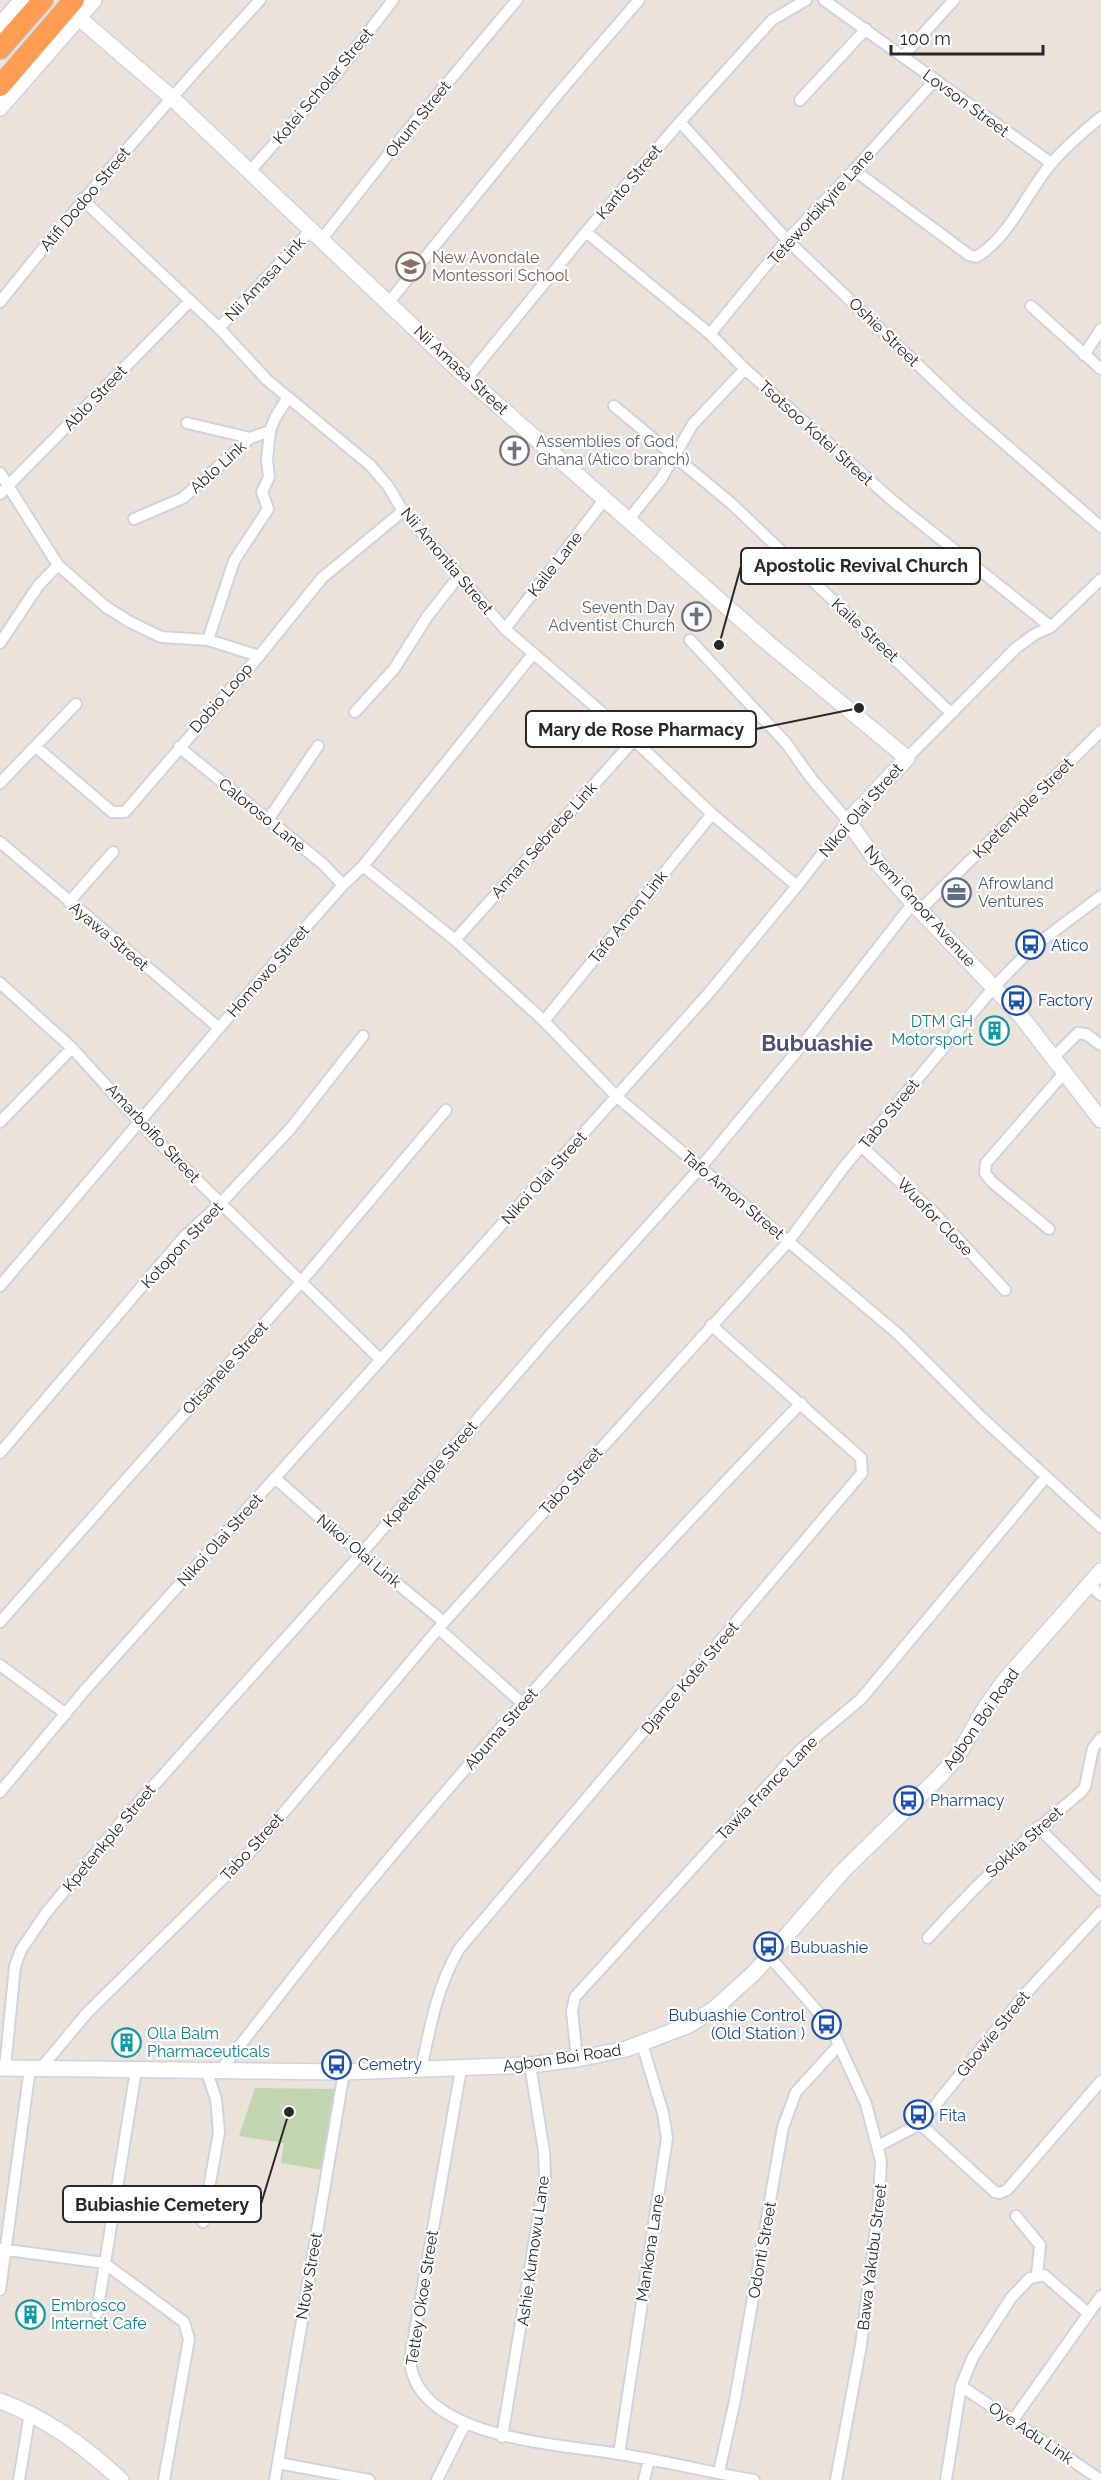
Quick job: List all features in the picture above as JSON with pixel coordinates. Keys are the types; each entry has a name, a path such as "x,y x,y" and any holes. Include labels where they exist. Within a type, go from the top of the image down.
{"highway":[{"path":"0,49 43,0"},
{"path":"0,86 76,9"}],"street":[{"path":"0,25 22,0"},
{"path":"0,108 76,9 94,0"},
{"name":"Atifi Dodoo Street","path":"0,302 82,199 260,0"},
{"name":"Kotei Scholar Street","path":"250,171 336,74 393,0"},
{"name":"Okum Street","path":"317,235 517,0"},
{"path":"389,302 557,95 639,0"},
{"name":"Kanto Street","path":"467,378 586,232 680,122 772,20 806,0"},
{"name":"Lovson Street","path":"824,0 1051,163"},
{"path":"903,56 954,0"},
{"name":"Nii Amasa Street","path":"76,9 467,378 768,643 907,758"},
{"path":"800,100 866,29"},
{"name":"Teteworbikyire Lane","path":"710,334 787,240 934,81"},
{"path":"854,170 969,255 976,257 1002,234 1051,163 1101,117"},
{"name":"Oshie Street","path":"680,122 787,240 960,405 1101,527"},
{"name":"Nii Amontia Street","path":"82,199 219,328 267,380 370,465 388,486 403,511 505,629 634,740 712,814 797,886"},
{"name":"Tsotsoo Kotei Street","path":"586,232 710,334 745,369 893,501 1051,627"},
{"name":"Nii Amasa Link","path":"219,328 317,235"},
{"name":"Ablo Street","path":"0,494 189,302"},
{"path":"1031,306 1101,369"},
{"path":"1084,355 1101,329"},
{"path":"628,520 661,479 693,424 745,369"},
{"path":"208,640 234,561 268,508 262,492 269,477 267,460 270,431 274,418 288,397"},
{"name":"Kaile Street","path":"614,406 732,504 951,713"},
{"path":"187,423 250,438"},
{"name":"Ablo Link","path":"134,519 183,498 250,438 270,431"},
{"path":"0,473 58,565 106,607 161,637 208,640 259,656"},
{"name":"Kaile Lane","path":"505,629 604,500"},
{"name":"Dobio Loop","path":"36,747 112,812 125,812 259,656 322,578 403,511"},
{"path":"0,643 38,586 58,565"},
{"path":"355,712 394,669 427,617 459,576"},
{"name":"Nikoi Olai Street","path":"0,1792 66,1714 708,994 848,821 1016,648 1035,634 1051,627 1101,579"},
{"name":"Nyemi Gnoor Avenue","path":"690,640 786,743 878,862 1022,1016 1052,1059 1101,1120"},
{"name":"Homowo Street","path":"0,1286 219,1028 343,885 363,866 533,654"},
{"path":"0,783 76,704"},
{"name":"Kpetenkple Street","path":"3,2068 15,1966 21,1950 37,1925 122,1821 361,1554 543,1344 701,1167 917,906 1101,731"},
{"name":"Annan Sebrebe Link","path":"455,940 634,740"},
{"path":"268,820 318,746"},
{"name":"Caloroso Lane","path":"179,747 323,864 343,885"},
{"name":"Tafo Amon Link","path":"544,1021 712,814"},
{"name":"Ayawa Street","path":"0,842 219,1028"},
{"path":"69,902 113,852"},
{"name":"Tafo Amon Street","path":"363,866 455,940 544,1021 617,1097 898,1334 981,1417 1101,1527"},
{"name":"Tabo Street","path":"31,2068 253,1849 441,1625 788,1242 862,1147 993,987 1033,947 1101,896"},
{"name":"Amarboifio Street","path":"0,983 72,1048 220,1204 381,1360"},
{"path":"1052,1059 1078,1034 1086,1034 1101,1045"},
{"name":"Kotopon Street","path":"0,1453 184,1237 220,1204 291,1128 363,1036"},
{"path":"0,1122 72,1048"},
{"path":"1049,1229 992,1182 985,1173 986,1163 1064,1073"},
{"name":"Otisahele Street","path":"0,1622 300,1283 446,1110"},
{"name":"Wuofor Close","path":"862,1147 934,1213 1005,1290"},
{"name":"Djance Kotei Street","path":"422,2070 436,2003 447,1971 459,1949 859,1478 863,1467 861,1458 711,1325"},
{"name":"Abuma Street","path":"213,2072 368,1884 522,1703 677,1531 801,1403"},
{"name":"Tawia France Lane","path":"577,2059 572,2011 575,1996 799,1751 861,1699 1046,1477"},
{"name":"Nikoi Olai Link","path":"276,1479 441,1625 522,1703"},
{"name":"Agbon Boi Road","path":"3,2068 344,2072 530,2065 577,2059 642,2044 689,2025 754,1973 842,1872 940,1776 957,1757 985,1708 1005,1680 1101,1571"},
{"path":"1089,1584 1101,1595"},
{"path":"0,1665 66,1714"},
{"name":"Sokkia Street","path":"928,1938 974,1888 1038,1827 1081,1792 1085,1787 1093,1748 1101,1738"},
{"path":"1038,1827 1101,1890"},
{"name":"Gbowie Street","path":"878,2146 920,2124 1026,1993 1101,1912"},
{"name":"Bawa Yakubu Street","path":"769,1956 825,2020 866,2104 878,2146 881,2175 876,2236 861,2345 836,2480"},
{"name":"Mankona Lane","path":"619,2454 667,2138 663,2113 642,2044"},
{"name":"Odonti Street","path":"719,2472 735,2400 783,2127 796,2092 839,2045"},
{"name":"Ashie Kumowu Lane","path":"502,2437 545,2178 544,2151 530,2065"},
{"path":"0,2290 3,2250 31,2068"},
{"name":"Tettey Okoe Street","path":"461,2069 410,2360 411,2376 418,2390 465,2424 502,2437 649,2459 754,2480"},
{"path":"97,2313 136,2070"},
{"path":"203,2222 219,2132 213,2072"},
{"name":"Ntow Street","path":"274,2480 344,2072"},
{"path":"920,2124 994,2192 1000,2193 1007,2190 1101,2081"},
{"path":"1016,2216 1040,2245 1037,2275"},
{"path":"3,2250 104,2263 184,2322 189,2339 164,2480"},
{"path":"946,2480 961,2386 972,2356 1011,2298 1030,2278 1044,2275 1088,2313"},
{"path":"1013,2420 1101,2296"},
{"name":"Oye Adu Link","path":"961,2386 1101,2480"},
{"path":"0,2401 56,2427 122,2480"},
{"path":"19,2480 30,2413"},
{"path":"436,2480 465,2424"},
{"path":"644,2480 649,2459"},
{"path":"278,2463 369,2480"}],"green space":[{"path":"255,2088 335,2089 322,2170 281,2163 284,2143 239,2136"}],"place":[{"name":"New Avondale Montessori School","path":"411,266"},
{"name":"Assemblies of God, Ghana (Atico branch)","path":"515,450"},
{"name":"Seventh Day Adventist Church","path":"696,616"},
{"name":"Apostolic Revival Church","path":"719,645"},
{"name":"Mary de Rose Pharmacy","path":"859,708"},
{"name":"Afrowland Ventures","path":"957,892"},
{"name":"Atico","path":"1030,945"},
{"name":"Factory","path":"1017,1000"},
{"name":"DTM GH Motorsport","path":"994,1030"},
{"name":"Pharmacy","path":"909,1800"},
{"name":"Bubuashie","path":"769,1947"},
{"name":"Bubuashie Control (Old Station )","path":"826,2024"},
{"name":"Olla Balm Pharmaceuticals","path":"126,2042"},
{"name":"Cemetry","path":"337,2064"},
{"name":"Bubiashie Cemetery","path":"289,2112"},
{"name":"Fita","path":"918,2115"},
{"name":"Embrosco Internet Cafe","path":"30,2314"}],"district":[{"name":"Bubuashie","path":"817,1043"}]}
